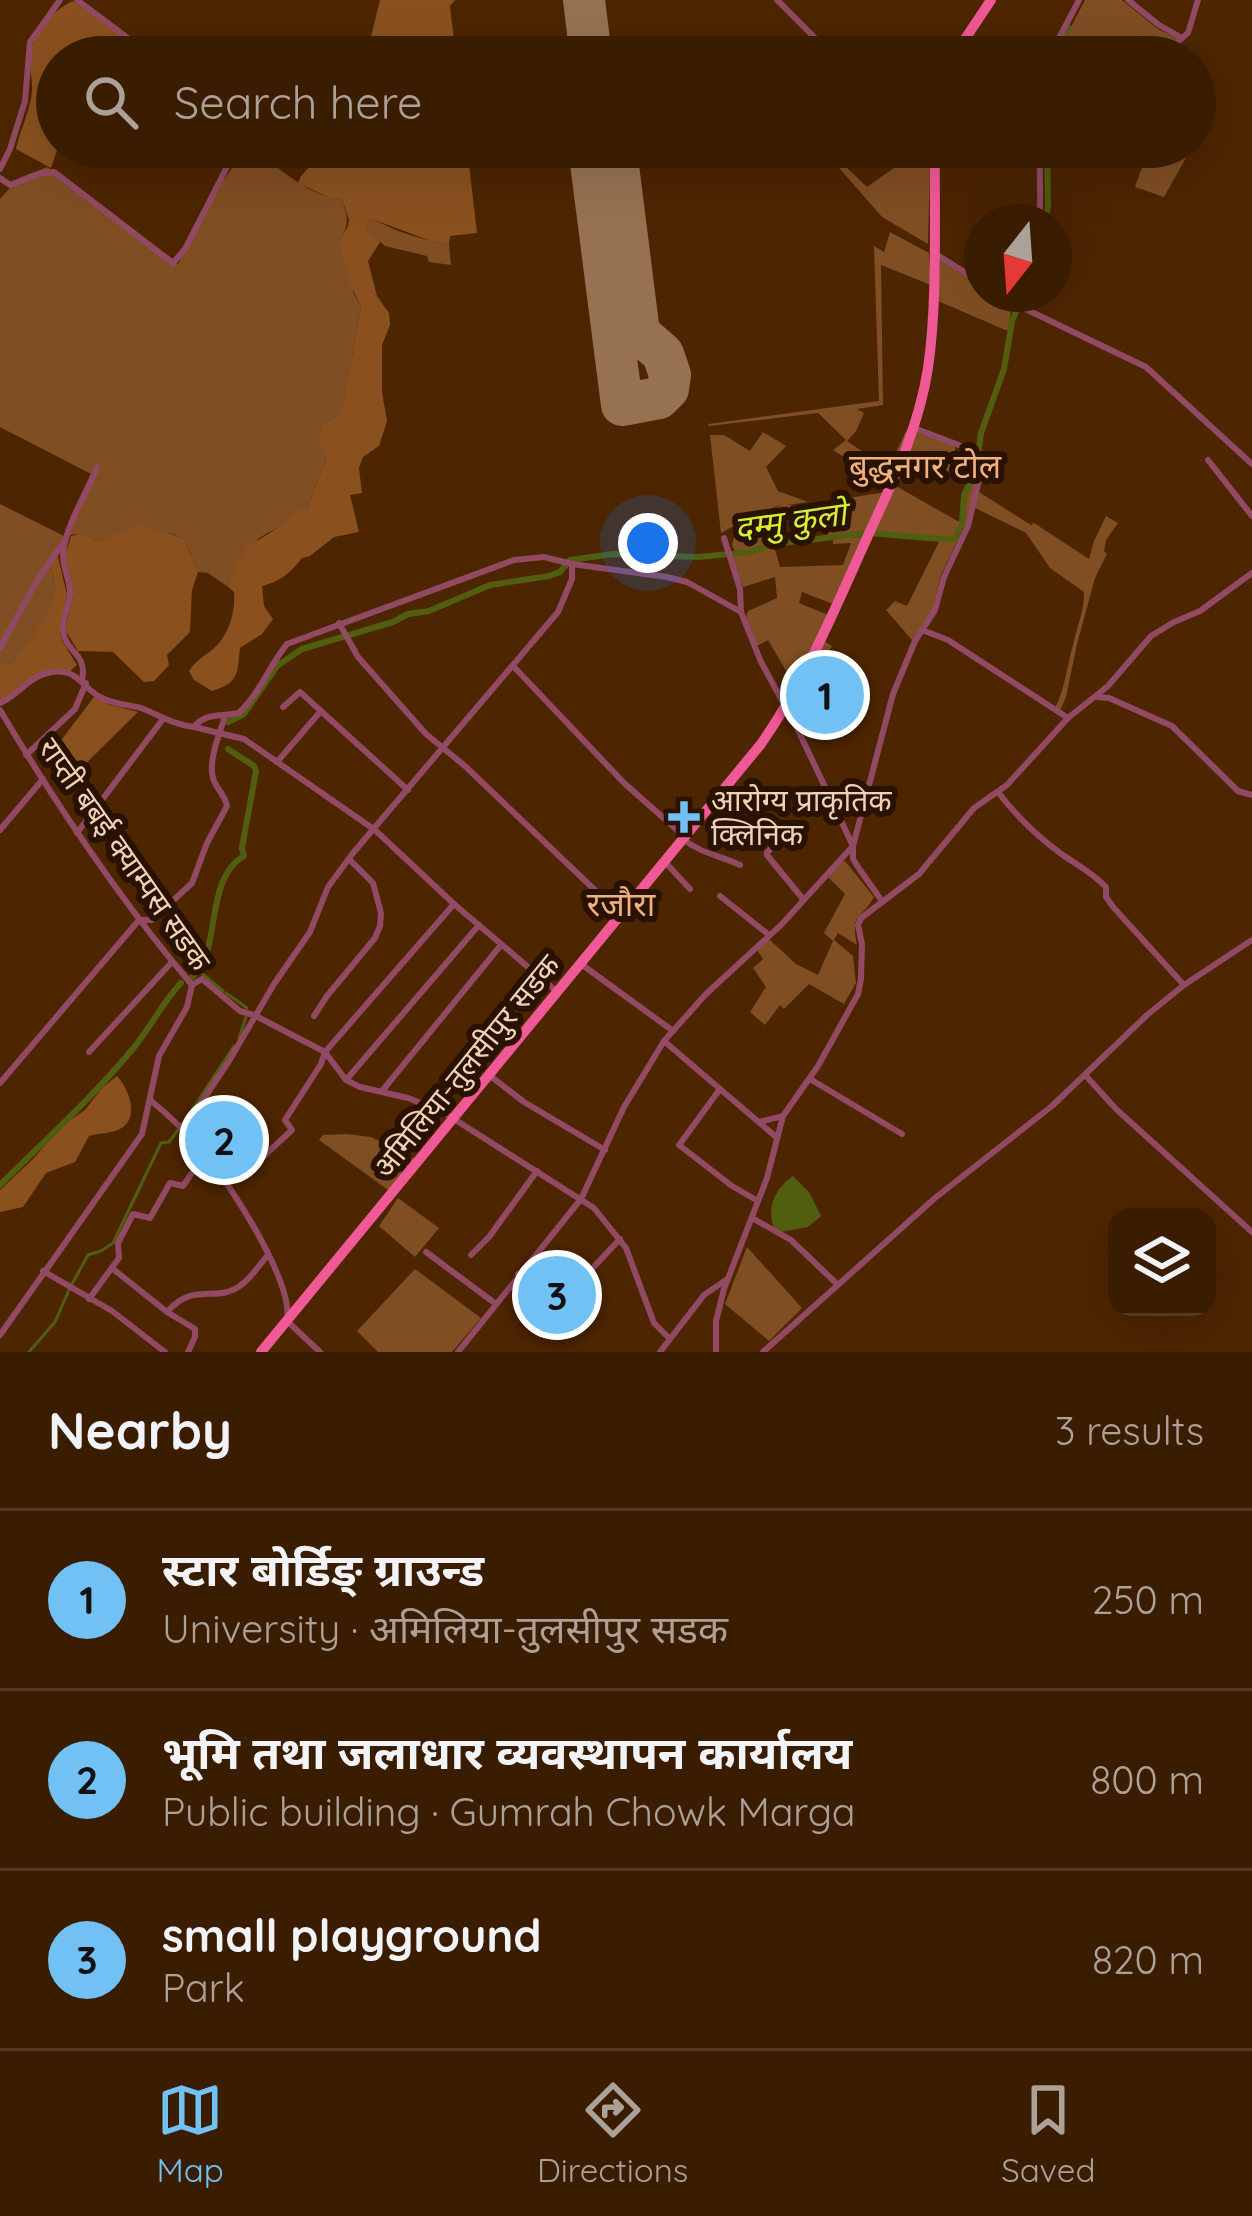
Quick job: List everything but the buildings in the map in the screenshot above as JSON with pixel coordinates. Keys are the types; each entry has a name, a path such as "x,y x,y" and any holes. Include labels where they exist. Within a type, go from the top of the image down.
{"main road":[{"path":"965,36 985,2"},
{"name":"अमिलिया-तुलसीपुर सडक","path":"261,1352 786,708 914,428 928,367 935,168"}],"street":[{"path":"0,169 25,100 30,42 60,0"},
{"path":"77,0 125,36"},
{"path":"777,0 812,36"},
{"path":"1060,36 1079,0"},
{"path":"1128,0 1178,36"},
{"path":"1184,36 1198,0"},
{"path":"0,178 10,185 54,172 173,263 185,250 226,168"},
{"path":"1040,168 1041,204"},
{"path":"933,252 964,272"},
{"path":"1032,312 1145,367 1252,464"},
{"path":"882,902 860,871 853,846 893,694 934,610 974,508 985,455 914,428"},
{"path":"1208,460 1252,516"},
{"path":"0,648 34,584 66,539 97,467"},
{"path":"724,538 740,589 741,612 761,662 853,846"},
{"path":"26,755 75,709 84,682 82,660 63,630 70,595 63,557 66,539"},
{"path":"194,727 202,718 239,713 252,701 287,644 343,632 514,560 544,557 687,582 741,612"},
{"path":"183,1130 310,932 328,887 558,612 572,579 572,564"},
{"path":"716,1352 716,1321 770,1168 783,1116 810,1079 858,994 859,921 919,874 974,808 1023,770 1151,636 1200,611 1252,573"},
{"path":"922,630 948,640 1068,718"},
{"path":"343,632 358,657 443,750 621,915"},
{"path":"514,667 624,783 696,850 740,865"},
{"path":"0,707 42,674 68,673 103,699 244,739 376,830 558,992"},
{"path":"283,707 299,692 409,790"},
{"path":"1094,697 1108,698 1172,726 1238,791 1252,795"},
{"name":"राप्ती बबई क्याम्पस सडक","path":"0,707 77,833 192,985 187,1007 159,1056 142,1134 0,1335"},
{"path":"278,762 320,712"},
{"path":"0,1083 139,920 152,920 192,883 226,806 213,775 225,716"},
{"path":"77,833 164,719"},
{"path":"0,830 43,778"},
{"path":"998,792 1040,837 1082,864 1106,887 1114,908 1184,985"},
{"path":"795,829 767,855 803,899"},
{"path":"458,1352 581,1199 624,1107 664,1041 853,846"},
{"path":"314,1016 376,938 380,926 373,883 349,859"},
{"path":"665,862 690,889"},
{"path":"720,896 769,935"},
{"path":"225,1181 264,1156 292,1130 285,1120 325,1052 454,904"},
{"path":"346,1080 478,925"},
{"path":"764,1352 935,1198 1052,1106 1147,1015 1252,940"},
{"path":"382,1092 501,945"},
{"path":"88,1052 172,962"},
{"path":"581,964 673,1031"},
{"path":"192,985 202,979 240,1011 325,1052 346,1080 408,1098 455,1119 594,1208 626,1248 654,1323 670,1339"},
{"path":"664,1041 776,1136"},
{"path":"489,1075 524,1102 605,1150"},
{"path":"1085,1075 1252,1232"},
{"path":"810,1079 902,1135"},
{"path":"720,1089 679,1145 758,1201"},
{"path":"150,1100 183,1130 225,1181 268,1255 289,1310 287,1321 320,1352"},
{"path":"759,1122 783,1116"},
{"path":"89,1299 119,1258 118,1244 133,1214 150,1218 170,1183 183,1186 205,1154"},
{"path":"471,1255 537,1171"},
{"path":"752,1218 791,1240 837,1284"},
{"path":"518,1274 557,1306 620,1239"},
{"path":"426,1252 496,1304"},
{"path":"167,1312 186,1295 241,1286 268,1255"},
{"path":"112,1268 196,1332 188,1352"},
{"path":"44,1271 112,1311 165,1352"},
{"path":"660,1352 704,1295 729,1278"}],"shaded area":[{"path":"380,0 455,0 450,6 454,36 371,36"},
{"path":"1085,0 1122,0 1172,36 1066,36"},
{"path":"73,1 121,36 36,36"},
{"path":"36,36 36,160 16,149 31,99"},
{"path":"48,168 178,264 232,168 278,168 310,189 342,199 347,219 341,239 361,307 343,407 324,424 327,457 306,511 259,538 237,564 228,587 198,572 184,539 173,534 130,530 96,542 74,534 64,537 50,565 55,585 45,617 10,665 0,665 0,504 64,536 91,474 0,427 0,199 19,178"},
{"path":"308,168 469,168 477,233 450,236 449,244 369,218 366,229 380,242 368,261 377,296 389,313 382,345 387,421 379,446 363,457 359,468 362,493 350,495 359,532 334,537 285,576 262,586 264,606 273,619 262,634 240,648 232,680 212,691 189,671 227,631 234,600 228,587 248,546 299,510 306,511 327,457 317,441 324,424 343,406 361,307 340,249 349,220 342,199 298,183"},
{"path":"839,168 847,168 867,187 894,168 930,168 928,244 882,217"},
{"path":"1142,168 1180,168 1164,197 1135,187"},
{"path":"369,217 408,234 449,244 451,265 385,246 365,229"},
{"path":"890,232 929,253 931,285 881,265 883,405 857,409 864,413 847,441 888,469 909,432 889,487 879,487 881,481 833,450 846,440 818,413 709,426 879,401 874,246 884,252"},
{"path":"940,260 964,275 964,312 1011,312 1008,331 938,301"},
{"path":"763,432 786,446 766,467 778,491 808,502 787,505 885,492 866,531 827,536 831,513 799,506 779,535 785,540 773,540 749,552 774,546 780,567 843,565 851,543 833,544 833,539 864,537 833,604 802,592 799,603 828,615 795,686 768,640 757,646 746,617 748,611 777,598 775,577 743,587 731,554 745,553 732,545 736,529 783,504 721,533 710,435 724,435 750,451"},
{"path":"916,432 956,445 952,461 960,447 977,454 967,481 919,456 913,477 903,472"},
{"path":"980,455 966,523 941,575 932,611 912,640 886,610 895,601 907,606 940,540 954,541"},
{"path":"896,486 961,523 954,539 875,532"},
{"path":"979,492 1089,559 1106,516 1118,523 1106,540 1107,554 1095,578 1060,711 1055,708 1084,592 1050,568 1026,533 975,508"},
{"path":"143,524 184,539 198,572 190,632 167,655 169,665 154,681 144,682 113,652 78,651 65,630 73,596 65,556 71,536 81,534 96,542"},
{"path":"54,557 58,557 67,595 60,632 77,665 69,672 54,670 0,701 0,665 10,665 17,657 50,606"},
{"path":"824,641 832,646 820,665 847,691 818,719 797,697"},
{"path":"94,697 138,712 76,773 53,751"},
{"path":"841,862 874,897 856,921 857,945 838,933 834,940 853,956 856,983 844,1004 809,984 784,1009 780,1005 765,1025 750,1012 766,987 753,968 763,959 757,950 769,939 796,964 818,975 833,941 824,933 845,894 827,876"},
{"path":"117,1076 130,1103 126,1124 89,1136 75,1162 46,1173 23,1207 0,1212 0,1190"},
{"path":"323,1135 371,1137 415,1159 388,1190 319,1140"},
{"path":"793,1176 809,1192 821,1216 808,1227 781,1232 774,1228 772,1206"},
{"path":"398,1198 439,1228 415,1257 379,1226"},
{"path":"747,1247 802,1308 769,1341 725,1304"},
{"path":"415,1269 481,1318 452,1352 378,1352 357,1331"}],"waterway":[{"path":"1064,36 1068,27"},
{"path":"1047,168 1048,204"},
{"name":"दम्मु कुलो","path":"228,722 244,714 277,666 302,649 429,611 490,585 549,576 570,560 613,554 699,557 869,533 954,540 962,524 964,495 976,470 981,433 1004,369 1016,312"},
{"path":"192,977 207,952 223,882 244,856 256,771 228,749"},
{"path":"200,972 223,991"},
{"path":"0,1185 116,1069 181,983"},
{"path":"226,993 247,1008"},
{"path":"239,1038 246,1017"},
{"path":"182,1125 234,1046"},
{"path":"72,1284 88,1255 113,1243 161,1143 169,1142 178,1130"},
{"path":"29,1352 55,1322 69,1290"}],"taxiway":[{"path":"606,168 610,207"}],"runway":[{"path":"584,0 588,36"},
{"path":"592,168 622,405 659,398 668,389 670,375 663,354 639,333 618,168"}],"place":[{"name":"स्टार बोर्डिङ् ग्राउन्ड","path":"825,695"},
{"name":"आरोग्य प्राकृतिक क्लिनिक","path":"684,817"},
{"name":"भूमि तथा जलाधार व्यवस्थापन कार्यालय","path":"224,1140"},
{"name":"small playground","path":"557,1295"}],"district":[{"name":"बुद्धनगर टोल","path":"925,465"},
{"name":"रजौरा","path":"621,903"}]}
